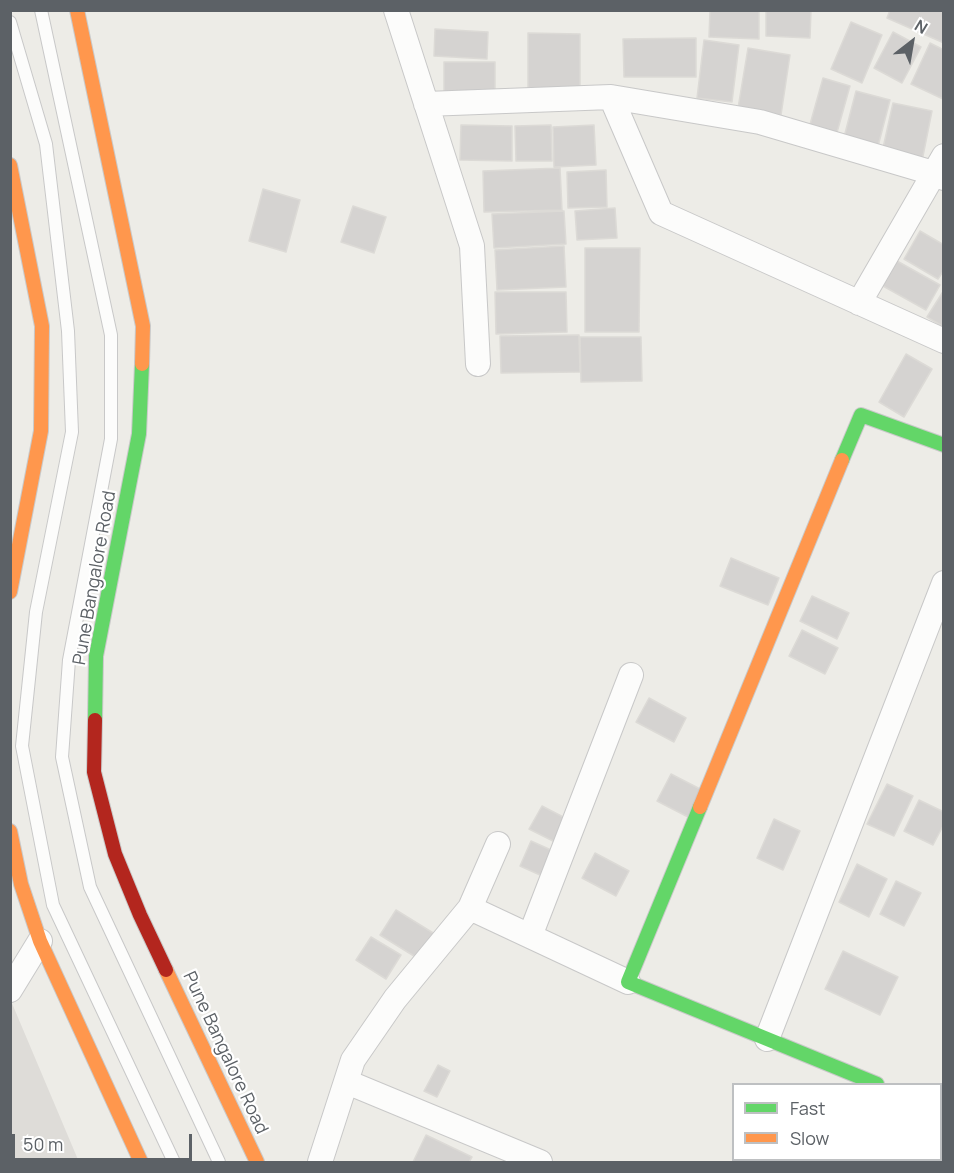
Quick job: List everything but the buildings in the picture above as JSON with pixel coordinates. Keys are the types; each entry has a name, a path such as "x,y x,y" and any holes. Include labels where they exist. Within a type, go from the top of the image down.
{"main road":[{"name":"Pune Bangalore Road","path":"77,10 143,326 139,434 96,656 94,772 115,854 197,1038 257,1162"},
{"path":"10,165 42,326 41,431 10,592"},
{"path":"875,1083 628,982 861,415 944,446"},
{"path":"10,831 21,884 40,941 141,1162"}],"street":[{"path":"396,10 471,246 478,364"},
{"path":"426,104 611,97 760,122 940,169 859,303"},
{"path":"611,97 661,213 944,341"},
{"path":"766,1039 944,583"},
{"path":"530,936 631,675"},
{"path":"320,1162 353,1060 395,999 470,908 498,844"},
{"path":"470,908 628,982"},
{"path":"10,990 40,941"},
{"path":"347,1082 540,1162"}],"lane":[{"path":"41,10 111,335 111,439 69,660 63,757 90,887 219,1162"},
{"path":"10,22 46,144 68,331 72,432 36,612 22,746 53,905 174,1162"}],"shaded area":[{"path":"11,1001 79,1162 11,1162"}],"traffic: fast":[{"path":"95,720 96,656 139,434 142,364"},
{"path":"842,460 861,415 944,445"},
{"path":"700,807 628,982 875,1083"},
{"path":"942,1106 944,1103"}],"traffic: slow":[{"path":"77,10 143,326 142,364"},
{"path":"10,165 42,326 41,431 10,592"},
{"path":"700,807 842,460"},
{"path":"10,831 21,884 40,941 141,1162"},
{"path":"166,970 257,1162"}],"traffic: jam":[{"path":"95,720 94,772 115,854 166,970"}]}
